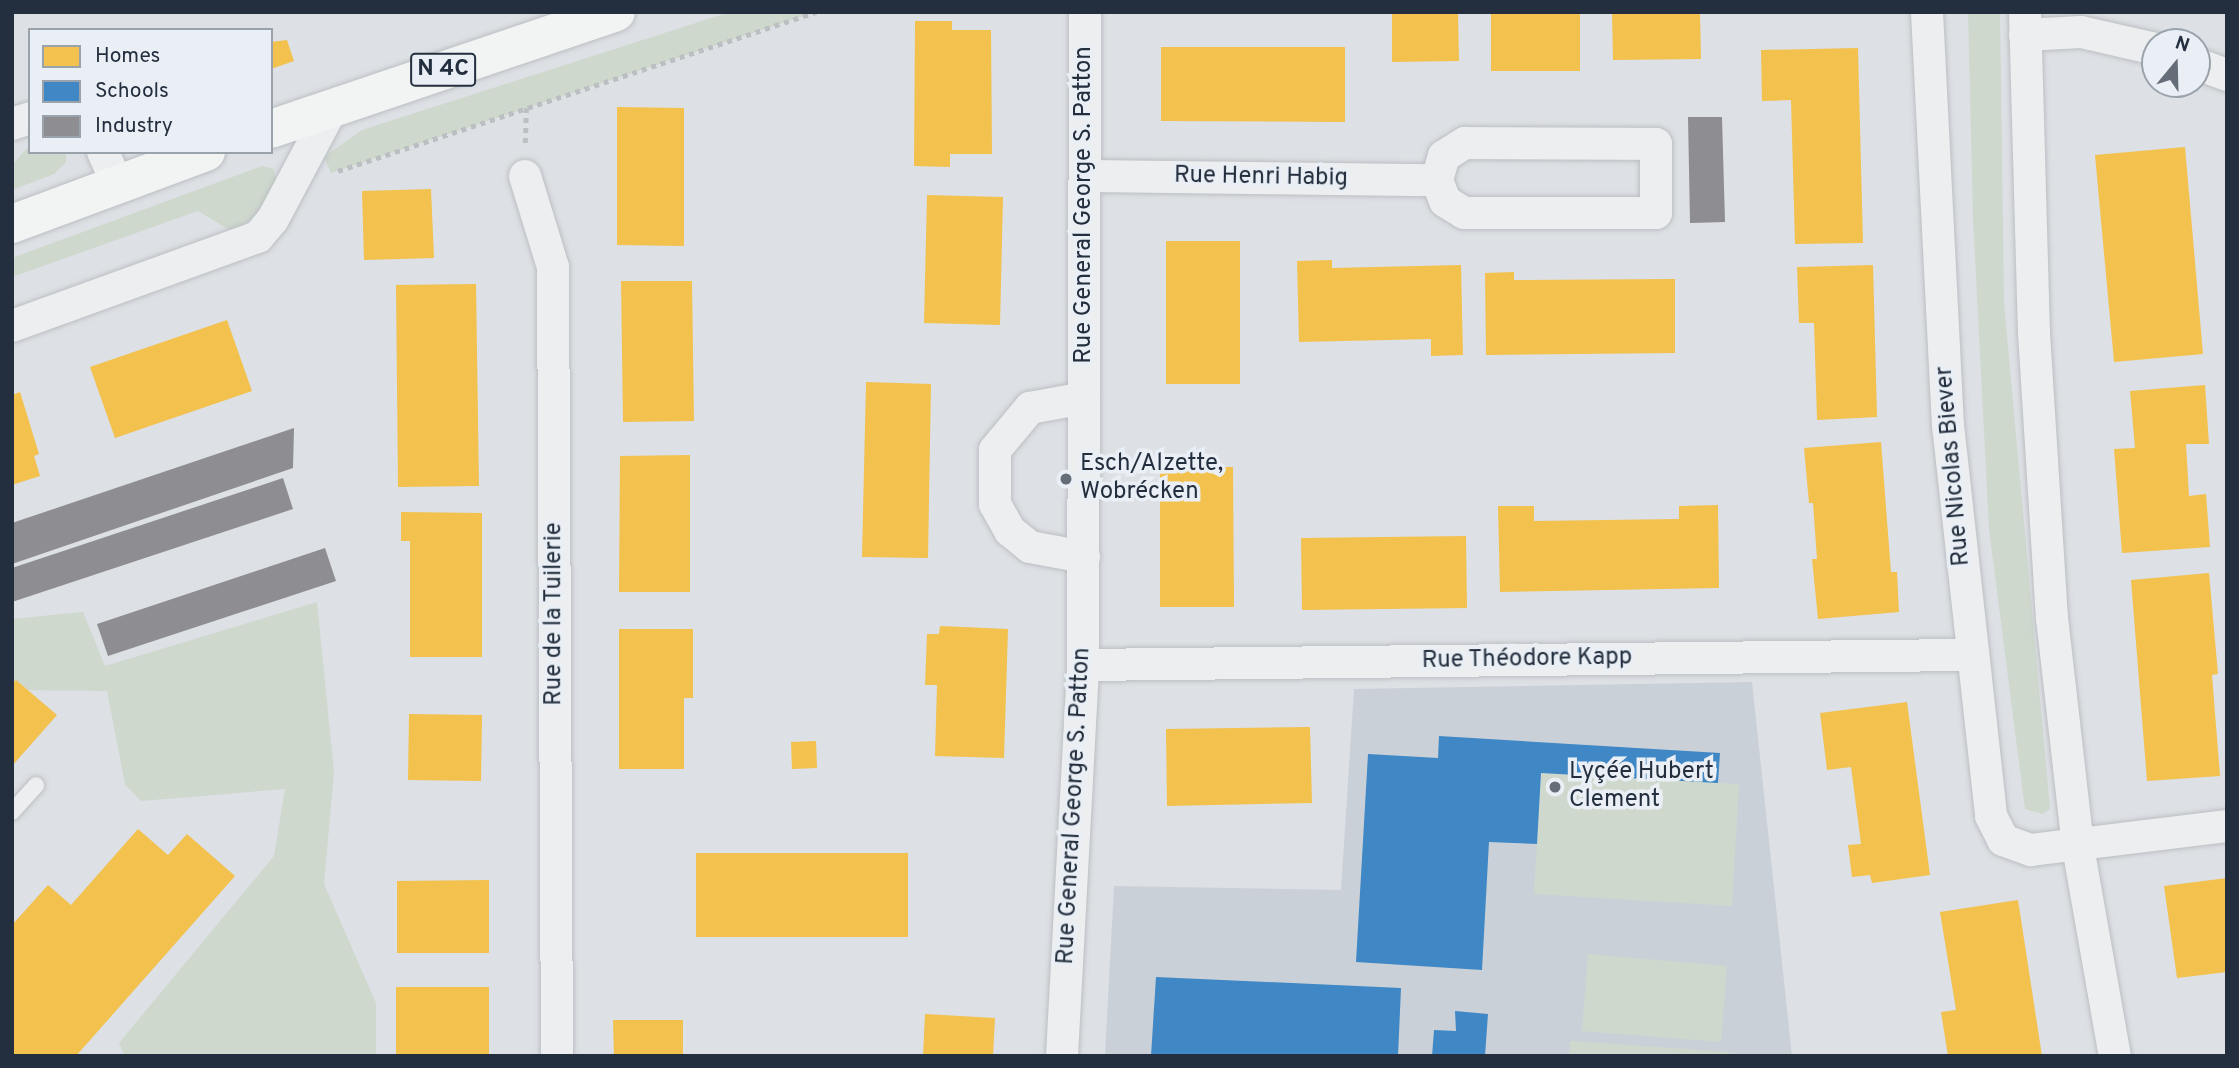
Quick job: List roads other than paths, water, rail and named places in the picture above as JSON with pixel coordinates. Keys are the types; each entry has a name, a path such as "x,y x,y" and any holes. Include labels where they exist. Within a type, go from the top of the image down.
{"main road":[{"name":"N 4C","path":"273,128 616,12"},
{"path":"12,224 110,168 194,154"}],"street":[{"name":"Rue General George S. Patton","path":"1062,1056 1083,665 1085,12"},
{"name":"Rue Nicolas Biever","path":"1927,12 1948,425 1970,655 1991,816 2003,840 2031,850 2078,847 2227,826"},
{"path":"2115,1056 2078,847 2052,618 2034,333 2025,24 2141,45"},
{"path":"12,326 241,246 265,228 291,186 332,107"},
{"path":"1465,144 1656,144 1656,213 1464,214 1445,201 1437,180 1444,156 1465,144"},
{"name":"Rue de la Tuilerie","path":"525,176 553,267 557,1056"},
{"name":"Rue Henri Habig","path":"1085,176 1437,180"},
{"name":"Rue General George S. Patton","path":"1084,398 1030,408 995,450 995,504 1010,531 1030,547 1084,557"},
{"name":"Rue Théodore Kapp","path":"1083,665 1970,655"}],"lane":[{"path":"12,811 36,785"}],"place":[{"name":"Esch/Alzette, Wobrécken","path":"1066,479"},
{"name":"Lyçée Hubert Clement","path":"1555,787"}]}
